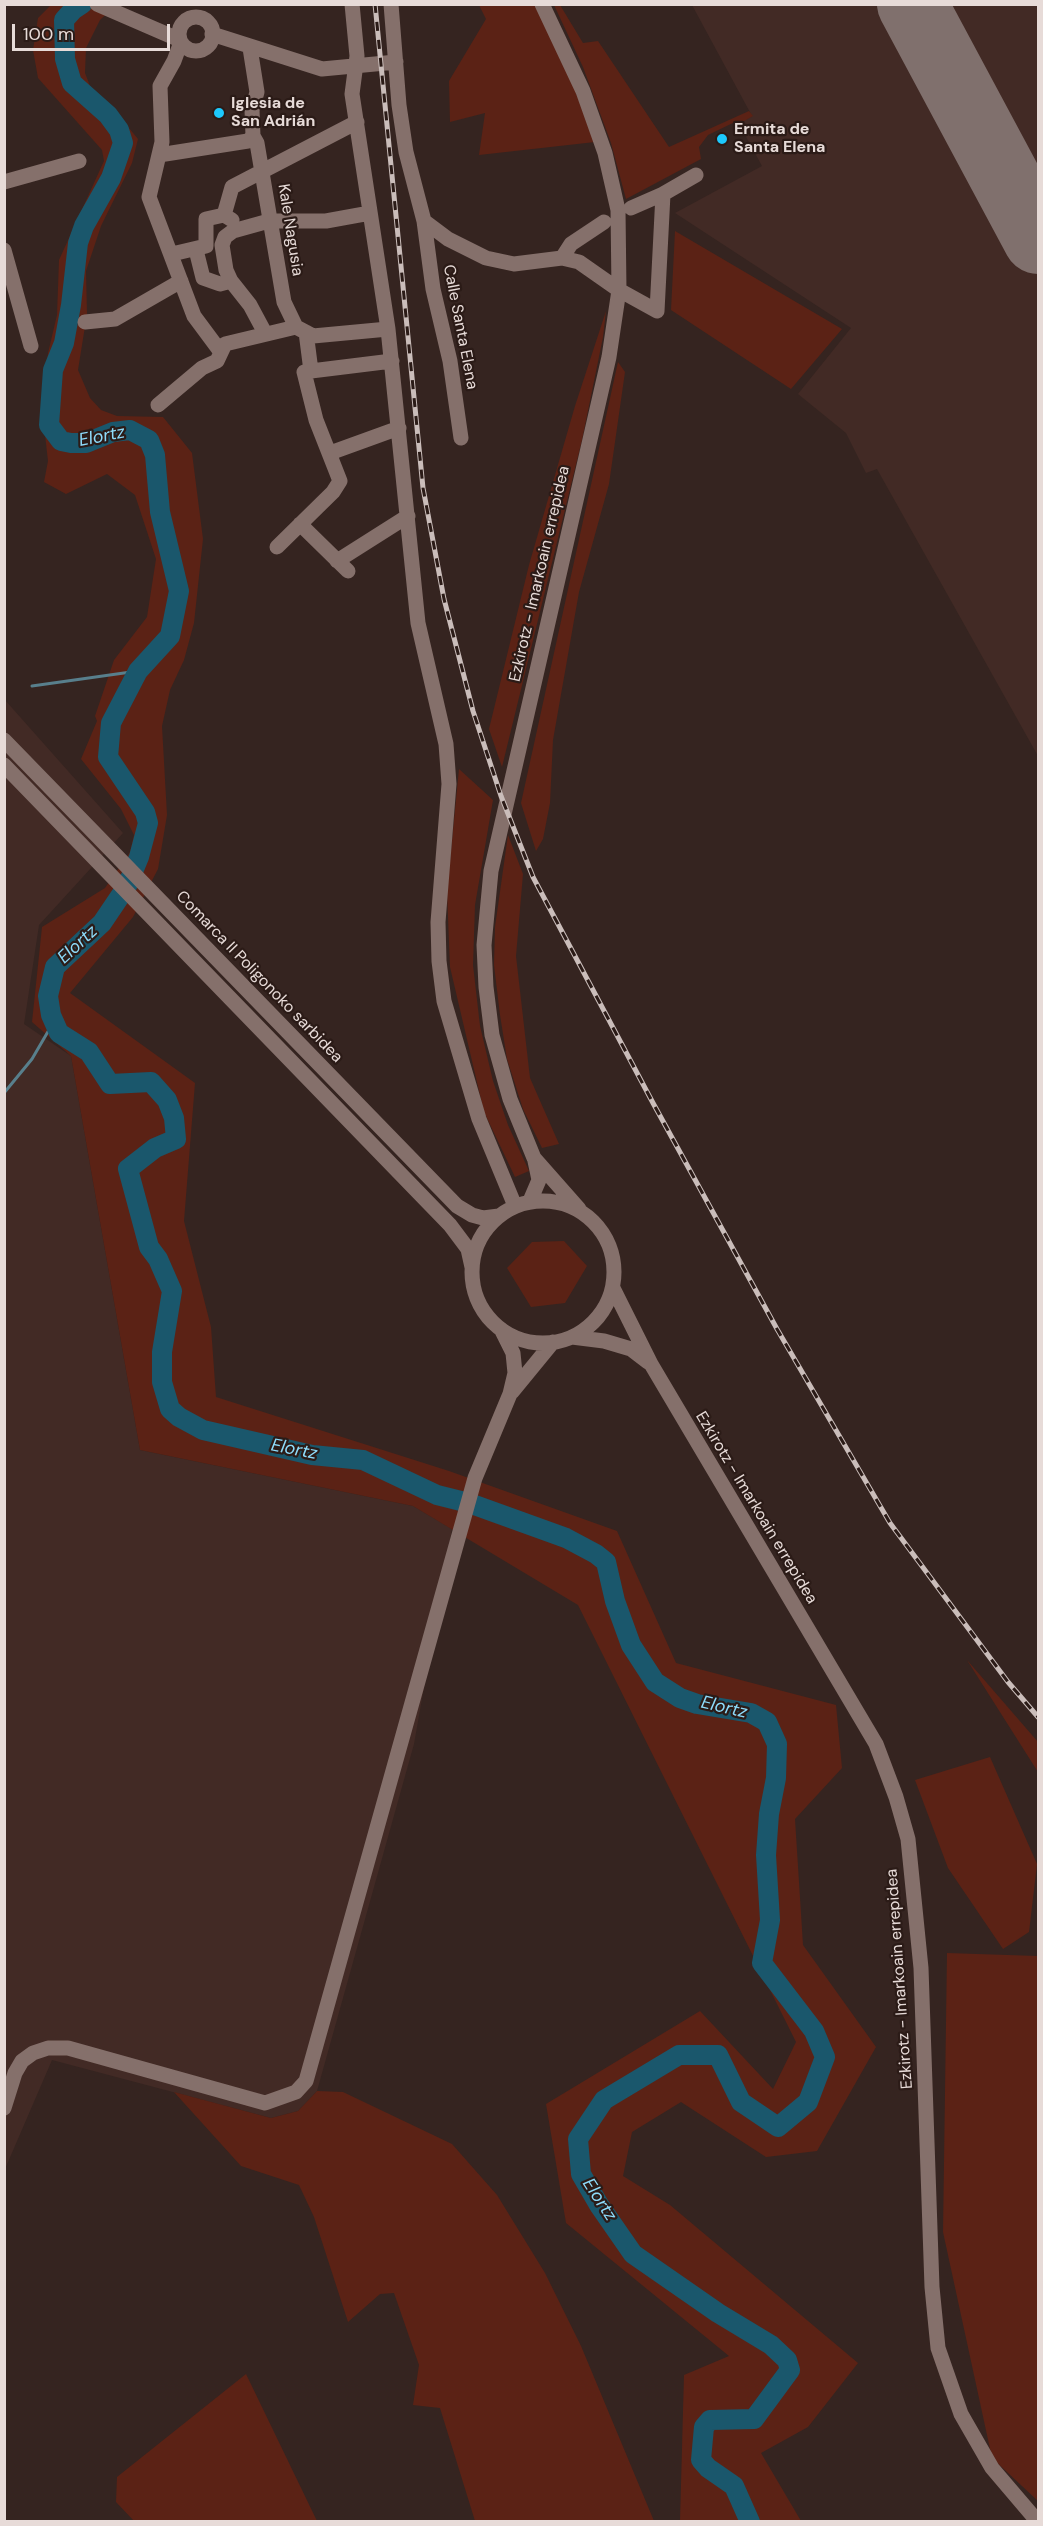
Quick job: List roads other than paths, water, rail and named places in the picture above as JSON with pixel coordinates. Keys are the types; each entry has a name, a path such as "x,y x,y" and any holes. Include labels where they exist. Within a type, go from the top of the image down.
{"street":[{"path":"97,4 152,27 195,32 310,67 354,67 396,62"},
{"path":"207,4 195,32 174,61 160,86 162,142 149,197 194,316 220,351"},
{"path":"352,4 357,56 352,94 388,329 423,651 446,744 449,784 438,922 444,1001 479,1119 523,1204"},
{"name":"Calle Santa Elena","path":"391,4 406,152 424,221 433,289 450,361 461,438"},
{"name":"Ezkirotz - Imarkoain errepidea","path":"523,1204 539,1180 534,1158 510,1099 492,1035 484,945 490,871 609,357 619,290 618,210 605,153 583,91 542,4"},
{"name":"Kale Nagusia","path":"245,46 257,92 252,110 254,136 284,302 301,330 311,371 304,372 316,420 340,480 333,492 300,524"},
{"path":"224,215 231,187 357,122"},
{"path":"159,155 248,141 254,136"},
{"path":"4,182 79,161"},
{"path":"631,208 663,194 696,175"},
{"name":"Calle Santa Elena","path":"424,221 448,239 486,258 514,264 562,258 579,262 619,290 657,311 663,194"},
{"path":"265,333 250,305 231,281 222,245 225,237 233,231 269,221 326,221 370,213"},
{"path":"172,254 206,246 206,219 224,215 233,220 233,231"},
{"path":"562,258 571,244 604,222"},
{"path":"4,250 31,346"},
{"path":"196,250 203,278 220,284 231,281"},
{"path":"85,322 115,319 181,280"},
{"path":"158,405 202,369 217,361 225,344 265,333 301,330 313,336 388,329"},
{"path":"311,371 392,361"},
{"path":"330,453 399,428"},
{"path":"277,547 300,524 342,566 408,516"},
{"name":"Comarca II Poligonoko sarbidea","path":"4,740 457,1206 464,1212 483,1218 499,1216"},
{"path":"4,765 450,1225 468,1249 478,1301 488,1317 501,1329 517,1338 535,1343 553,1342 572,1337 591,1325 605,1308 614,1288 615,1265 609,1243 597,1224 579,1209 547,1200 523,1204 499,1216 485,1230 476,1247 472,1266"},
{"name":"Ezkirotz - Imarkoain errepidea","path":"534,1158 579,1209"},
{"name":"Ezkirotz - Imarkoain errepidea","path":"614,1288 651,1364 876,1744 896,1797 908,1839 921,1968 932,2287 938,2348 961,2414 992,2468 1038,2522"},
{"path":"4,2108 15,2073 22,2061 48,2048 68,2048 265,2103 296,2092 306,2081 475,1479 510,1394 515,1373 513,1353 501,1329"},
{"name":"Ezkirotz - Imarkoain errepidea","path":"572,1337 604,1341 631,1349 651,1364"},
{"path":"510,1394 553,1342"}],"waterway":[{"name":"Elortz","path":"82,4 64,20 65,59 72,83 108,115 119,130 123,143 111,178 84,226 78,243 64,343 53,370 49,425 61,441 71,443 86,443 113,432 130,430 149,440 155,455 160,512 179,591 170,636 138,671 111,723 108,757 145,812 148,823 139,857 127,886 102,923 55,967 48,996 51,1015 59,1033 89,1052 110,1084 151,1082 167,1100 174,1118 176,1139 155,1148 128,1169 149,1247 158,1259 172,1291 162,1352 162,1382 170,1409 179,1417 203,1430 312,1455 363,1460 437,1495 469,1503 566,1538 606,1562 615,1601 631,1645 655,1682 680,1698 697,1704 751,1713 767,1722 777,1744 776,1778 769,1814 766,1855 770,1920 762,1963 814,2031 825,2057 808,2102 778,2127 741,2102 718,2055 679,2055 604,2100 578,2139 581,2174 599,2205 633,2254 718,2313 771,2345 787,2360 790,2370 754,2419 710,2420 704,2427 701,2460 708,2468 734,2486 750,2522"},
{"path":"32,686 138,671"},
{"path":"4,1093 32,1059 53,1023"}],"railway":[{"path":"375,4 423,488 444,599 473,711 501,796 533,877 653,1103 777,1329 890,1523 1008,1682 1038,1717"}],"place":[{"name":"Iglesia de San Adrián","path":"219,113"},
{"name":"Ermita de Santa Elena","path":"722,139"}]}
